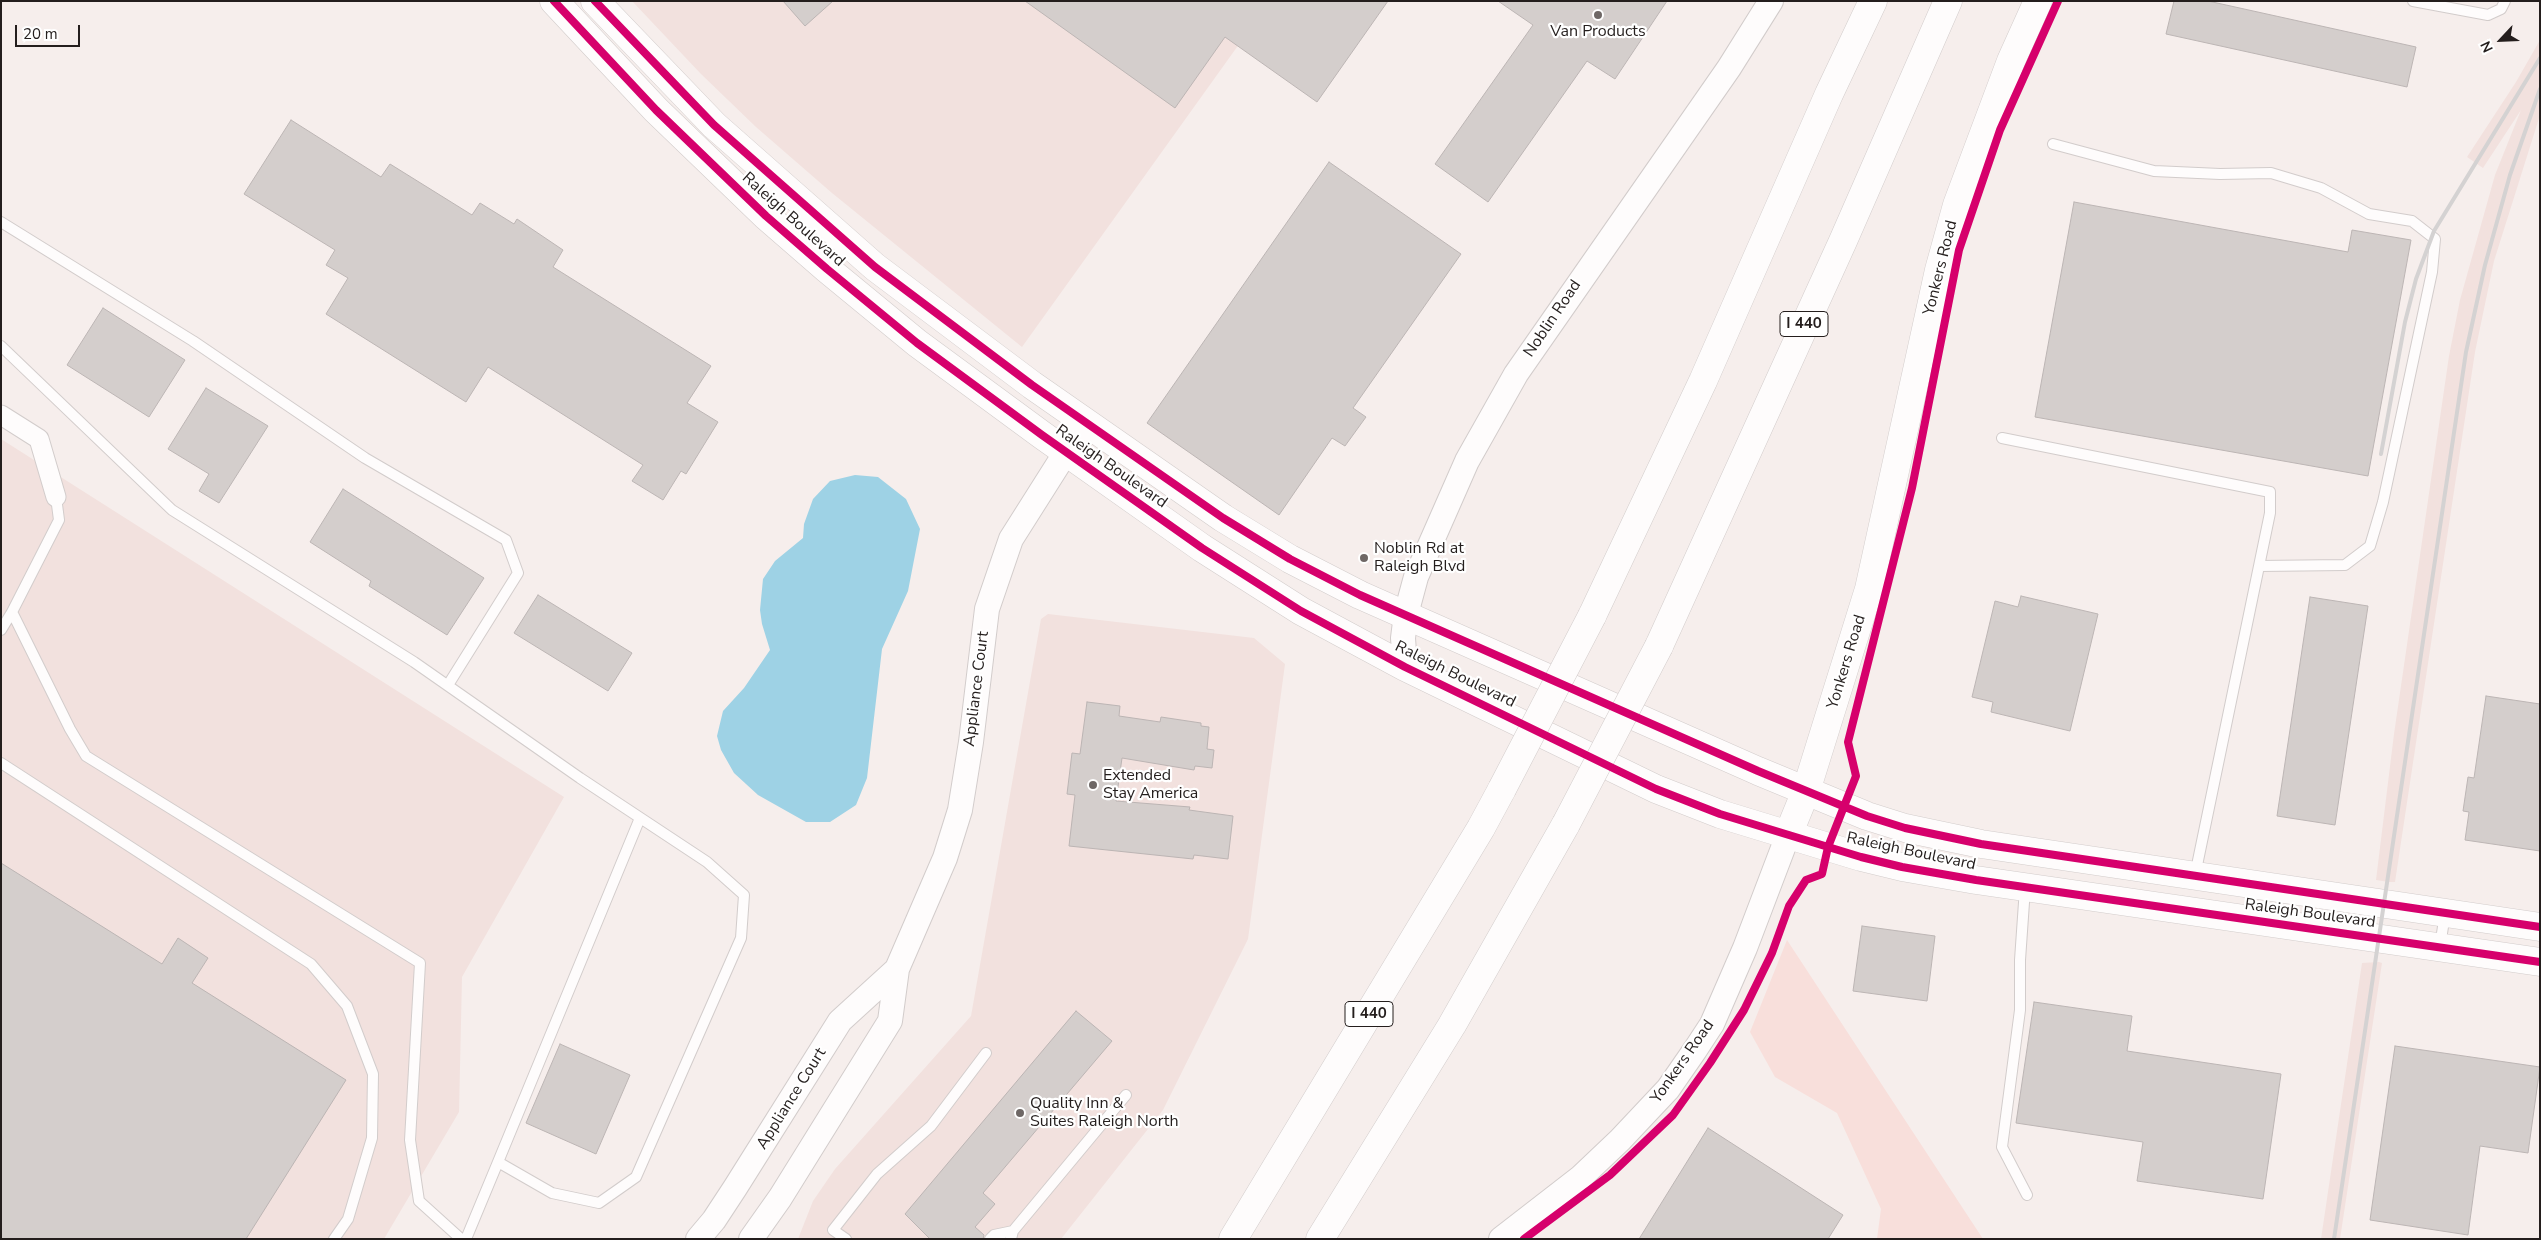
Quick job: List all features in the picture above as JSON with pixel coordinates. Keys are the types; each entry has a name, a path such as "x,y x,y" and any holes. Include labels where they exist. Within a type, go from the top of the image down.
{"main road":[{"name":"Raleigh Boulevard","path":"554,1 679,133 740,192 827,270 917,343 1065,451 1266,591 1405,667 1656,789 1720,814 1861,858 1902,867 2540,962"},
{"name":"Raleigh Boulevard","path":"595,1 714,125 876,267 1085,422 1222,518 1324,578 1806,791 1867,816 1943,837 2540,927"},
{"name":"I 440","path":"1233,1239 1476,836 1592,616 1703,381 1824,103 1872,1"},
{"name":"I 440","path":"1320,1239 1452,1025 1566,824 1659,646 1843,241 1948,1"},
{"name":"Yonkers Road","path":"1788,835 1806,791 1868,589 1939,270 1956,205 2011,61 2038,1"}],"street":[{"name":"Noblin Road","path":"1405,667 1403,638 1406,614 1416,577 1467,461 1516,374 1729,68 1771,1"},
{"path":"1,415 39,439 56,497"},
{"name":"Appliance Court","path":"751,1239 780,1198 890,1021 897,969 945,858 960,810 971,742 987,609 1011,539 1085,422"},
{"name":"Yonkers Road","path":"1501,1239 1581,1177 1620,1140 1668,1089 1712,1024 1745,948 1788,835"},
{"name":"Appliance Court","path":"698,1239 714,1220 735,1188 840,1021 897,969"}],"lane":[{"path":"2414,1 2488,15 2501,8 2505,1"},
{"path":"2053,144 2154,171 2220,174 2270,173 2321,188 2369,214 2412,221 2435,239 2432,272 2383,502 2370,546 2344,565 2259,566"},
{"path":"1,222 193,342 365,458 506,540 518,573 448,686"},
{"path":"1,346 172,510 448,686 706,862 744,895 741,938 636,1177 599,1203 552,1193 498,1162"},
{"path":"2002,438 2270,492 2270,513 2194,876"},
{"path":"1,630 59,520 56,497"},
{"path":"12,612 70,729 86,756 420,964 410,1140 419,1201 461,1239"},
{"path":"1,763 311,964 347,1006 373,1074 372,1138 348,1218 334,1239"},
{"path":"466,1239 640,818"},
{"path":"2026,886 2020,960 2020,1010 2002,1147 2027,1195"},
{"path":"2440,948 2445,913"},
{"path":"846,1239 833,1230 877,1174 931,1126 986,1053"},
{"path":"990,1239 994,1235 1012,1235 1126,1095"}],"shaded area":[{"path":"632,1 1270,1 1022,347 832,193 756,127 701,74"},
{"path":"2540,40 2540,115 2494,261 2475,352 2395,882 2376,880 2394,734 2449,356 2460,300 2495,175 2521,110 2483,168 2467,157 2516,82"},
{"path":"1,439 564,797 462,977 459,1112 384,1239 1,1239"},
{"path":"1048,614 1254,638 1285,664 1248,939 1163,1110 1061,1239 798,1239 813,1201 835,1169 971,1016 1041,619"},
{"path":"1787,940 1983,1239 1877,1239 1881,1209 1837,1113 1775,1077 1750,1032"},
{"path":"2362,963 2382,963 2340,1239 2321,1239"}],"water":[{"path":"855,475 878,477 906,499 920,529 908,591 882,649 867,778 856,805 830,822 806,822 758,795 734,773 721,750 717,736 723,711 744,688 770,650 760,610 763,579 775,561 803,538 804,524 813,499 830,481"}],"building":[{"path":"783,1 833,1 805,26"},
{"path":"1025,1 1388,1 1317,102 1225,37 1175,108"},
{"path":"1498,1 1667,1 1615,79 1587,61 1488,202 1435,164 1533,25"},
{"path":"2174,1 2208,1 2416,47 2407,87 2166,34"},
{"path":"291,120 381,177 390,164 472,215 480,203 514,224 517,219 563,250 553,267 711,366 687,403 718,422 686,474 681,471 663,500 632,481 643,465 488,367 466,402 326,314 348,278 326,265 335,250 244,194"},
{"path":"1329,162 1461,254 1353,408 1366,417 1345,446 1332,438 1279,515 1147,423"},
{"path":"2074,202 2348,252 2352,230 2411,240 2368,476 2035,417"},
{"path":"103,308 185,360 149,417 67,365"},
{"path":"206,388 268,426 219,503 199,491 209,474 168,449"},
{"path":"343,489 484,578 447,635 369,586 371,581 310,542"},
{"path":"538,595 632,653 608,691 514,633"},
{"path":"2021,596 2098,614 2070,731 1991,712 1993,702 1972,697 1995,601 2018,607"},
{"path":"2310,597 2368,606 2335,825 2277,816"},
{"path":"2486,696 2540,704 2540,851 2465,840 2469,812 2463,811 2468,777 2474,778"},
{"name":"Extended Stay America","path":"1087,702 1120,706 1119,716 1160,722 1161,717 1201,723 1201,726 1209,727 1207,749 1214,750 1212,768 1195,766 1194,770 1122,758 1116,801 1190,807 1189,810 1233,816 1228,859 1194,855 1193,859 1069,846 1075,795 1067,794 1072,753 1080,754"},
{"path":"1,863 162,964 178,938 208,958 192,983 346,1080 246,1239 1,1239"},
{"path":"1862,926 1935,936 1927,1001 1853,991"},
{"path":"2034,1002 2132,1016 2127,1051 2281,1074 2263,1199 2137,1181 2143,1142 2016,1123"},
{"name":"Quality Inn & Suites Raleigh North","path":"1076,1011 1112,1041 983,1193 995,1204 975,1227 984,1235 983,1239 930,1239 905,1214"},
{"path":"560,1044 630,1075 596,1154 526,1123"},
{"path":"2395,1046 2540,1067 2528,1153 2480,1146 2468,1235 2370,1220"},
{"path":"1708,1128 1843,1215 1828,1239 1639,1239"}],"railway":[{"path":"2381,454 2405,322 2416,279 2434,231 2540,58"},
{"path":"2334,1239 2466,352 2485,265 2510,175 2540,89"}],"cycle path":[{"path":"554,1 656,110 766,216 917,343 1042,435 1202,548 1301,611 1405,667 1656,789 1720,814 1861,857 1902,867 1976,880 2540,962"},
{"path":"595,1 714,125 875,267 1032,385 1223,518 1290,559 1360,595 1758,771 1867,816 1905,828 1981,844 2540,927"},
{"path":"1524,1239 1610,1175 1673,1115 1710,1063 1744,1010 1772,953 1789,906 1806,880 1822,874 1828,847 1856,776 1848,742 1912,488 1959,250 2000,130 2058,1"}],"place":[{"name":"Van Products","path":"1598,15"},
{"name":"Noblin Rd at Raleigh Blvd","path":"1364,558"},
{"name":"Extended Stay America","path":"1093,785"},
{"name":"Quality Inn & Suites Raleigh North","path":"1020,1113"}]}
